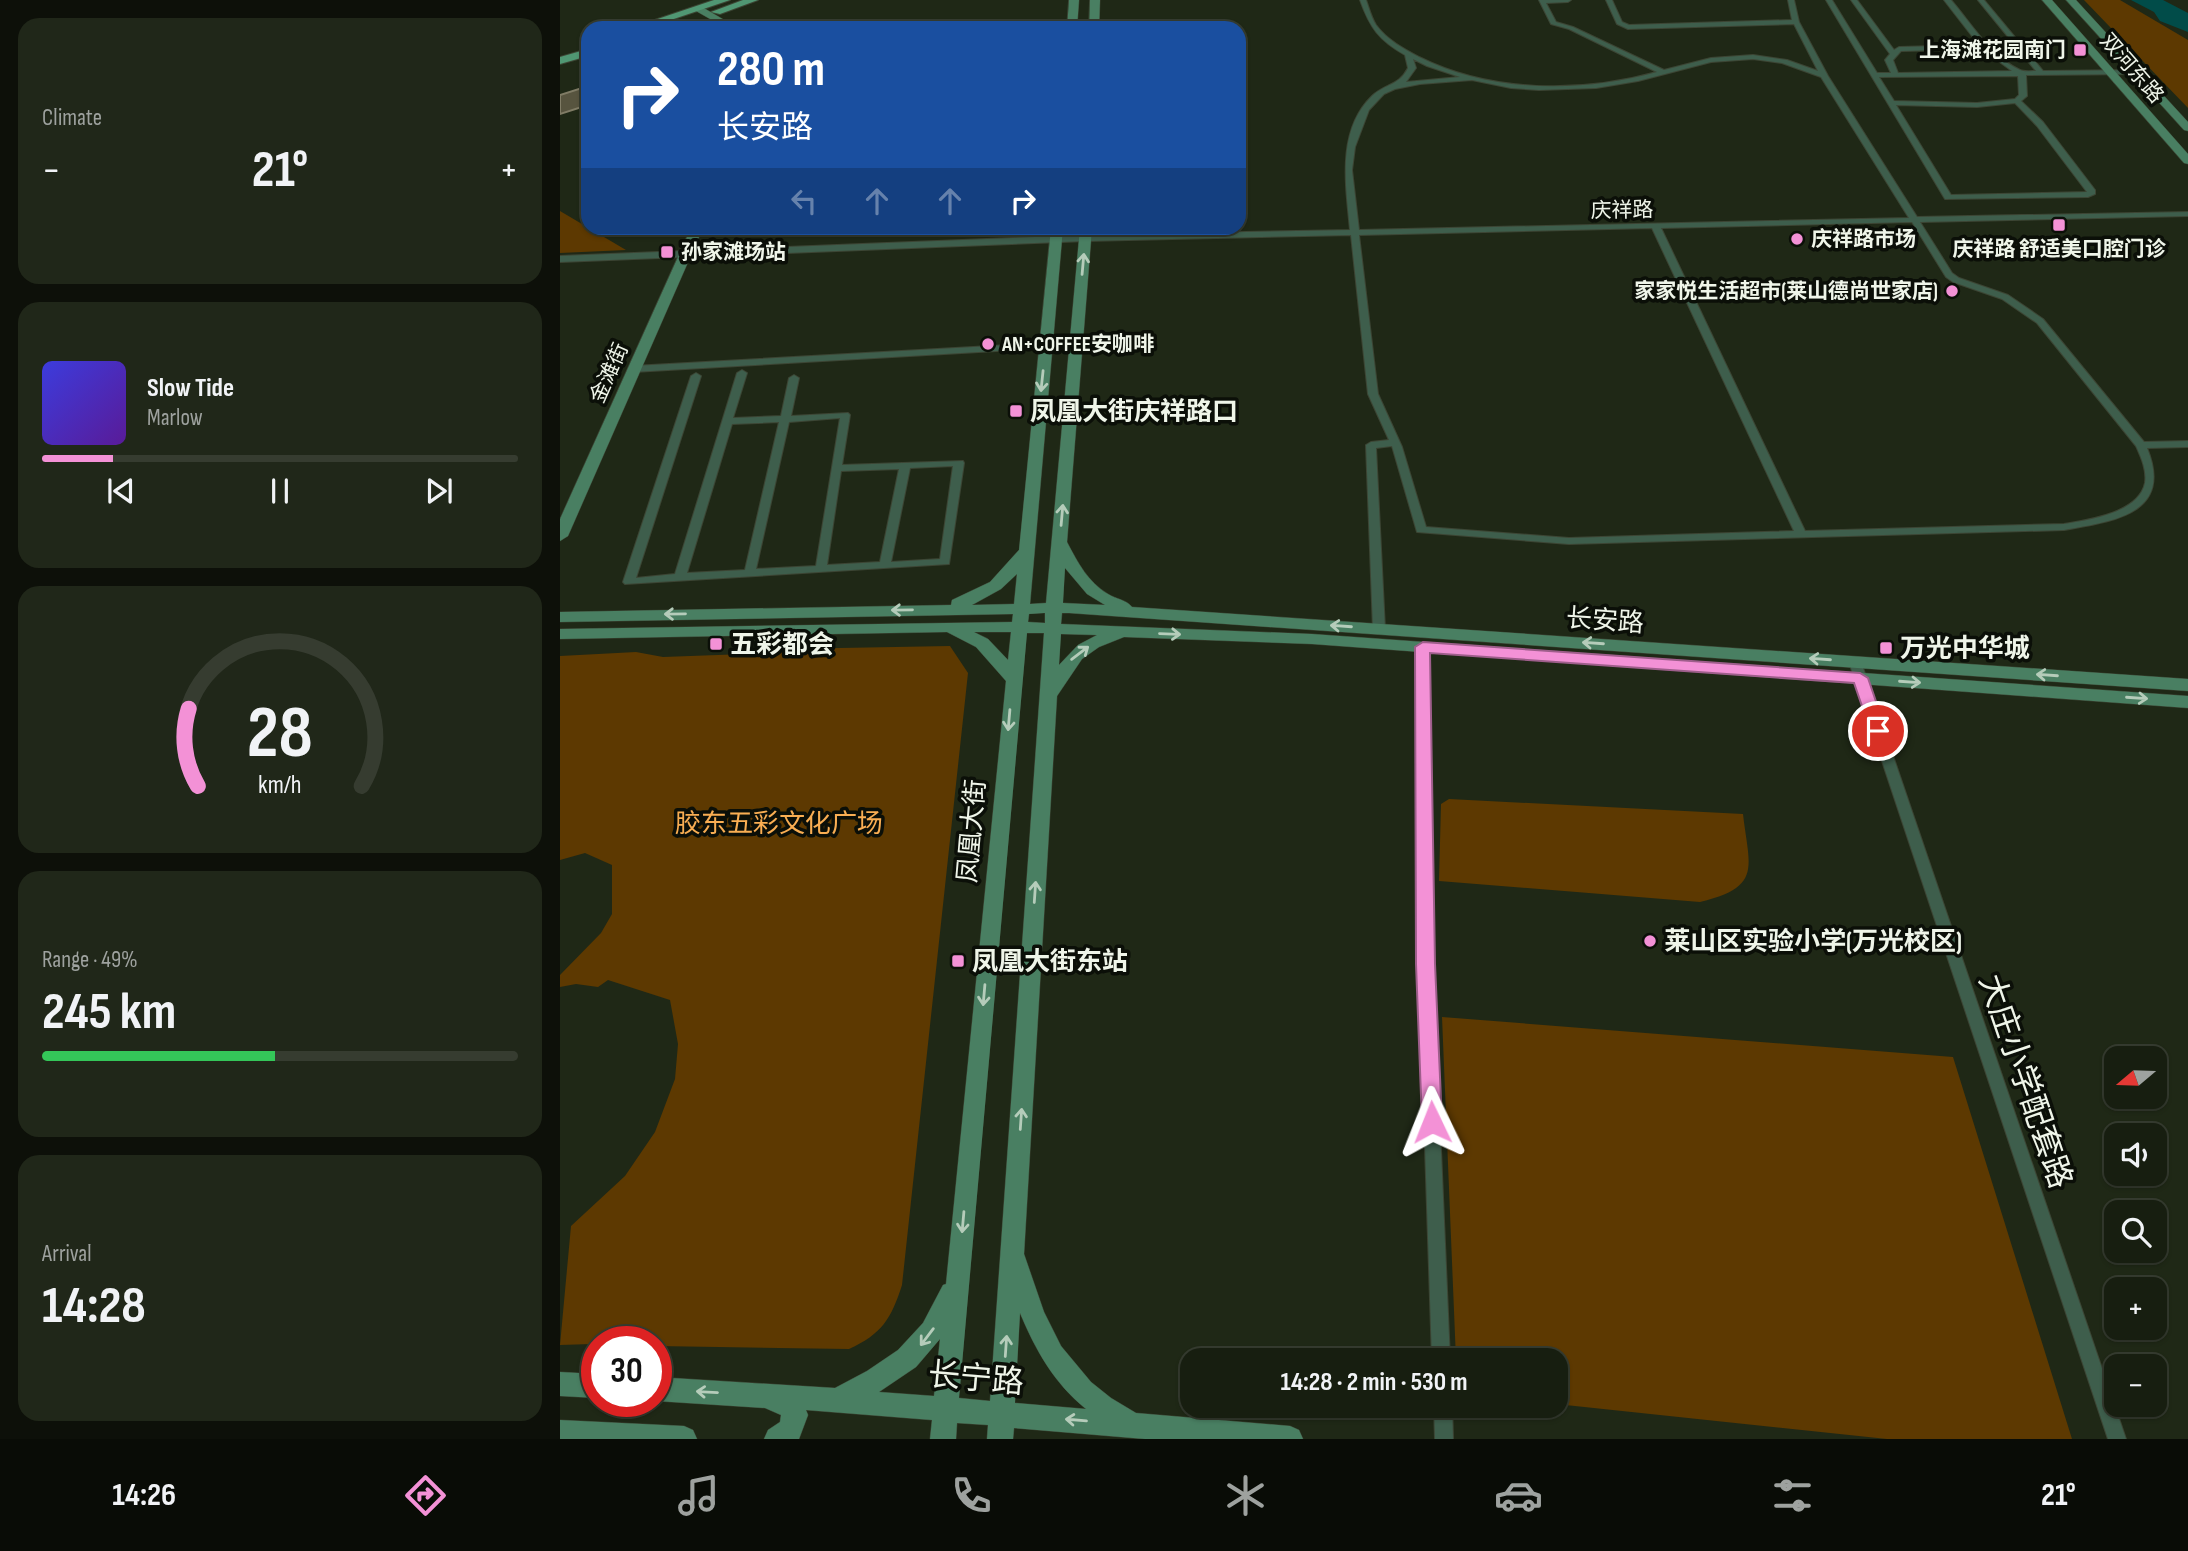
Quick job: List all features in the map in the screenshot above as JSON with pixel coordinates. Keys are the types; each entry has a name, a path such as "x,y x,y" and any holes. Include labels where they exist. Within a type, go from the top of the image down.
{"main road":[{"path":"665,21 753,0"},
{"path":"681,21 703,12 719,1"},
{"path":"560,52 581,45"},
{"path":"560,61 581,54"}],"street":[{"path":"1074,0 1075,21"},
{"path":"1094,21 1095,0"},
{"path":"1363,0 1371,22 1385,38 1434,68 1469,79 1528,86 1585,85 1624,81 1717,58 1759,57 1786,60 1813,57"},
{"path":"1568,0 1542,1 1553,23 1571,28 1663,72"},
{"path":"1609,0 1619,23 1628,27 1796,22"},
{"path":"1408,54 1412,68 1406,79 1373,99 1350,140 1348,170 1373,394 1395,443 1422,530 1569,541 2064,527 2091,523 2140,505 2151,484 2150,461 2141,445 2040,321 2005,297 1949,275 1813,57 1796,22 1791,0"},
{"path":"1829,0 1948,197 2088,195 2092,192 2040,124 2017,101"},
{"path":"1854,0 1893,53"},
{"path":"1947,0 1984,47 2022,75"},
{"path":"1981,0 2042,75"},
{"name":"双河东路","path":"2047,0 2188,160"},
{"name":"双河东路","path":"2071,0 2188,128"},
{"path":"703,12 720,21"},
{"path":"1895,75 1889,60 1893,53 1908,47 1984,47"},
{"path":"1786,60 1824,76"},
{"path":"1876,75 2137,72"},
{"path":"1892,103 1977,105 2017,101 2023,96 2022,75"},
{"path":"1390,87 1469,79"},
{"name":"庆祥路","path":"1246,232 1916,222 2188,214"},
{"path":"1656,227 1801,535"},
{"name":"金滩街","path":"560,536 694,235"},
{"name":"庆祥路","path":"685,254 1037,235"},
{"name":"凤凰大街","path":"943,1439 1056,235"},
{"path":"1001,1427 1053,618 1085,235"},
{"path":"560,259 685,254"},
{"path":"1048,322 1053,307 1065,302 1075,308 1078,325"},
{"path":"633,369 1045,346"},
{"path":"680,578 742,373"},
{"path":"696,376 629,582 945,562 959,463 836,468"},
{"path":"750,573 794,378"},
{"path":"728,421 845,415 821,569"},
{"path":"1379,628 1371,445 1395,443"},
{"path":"2141,445 2188,444"},
{"path":"885,565 905,465"},
{"path":"1059,541 1072,568 1086,586 1112,604 1141,613"},
{"path":"939,609 982,595 1003,580 1017,564 1025,547"},
{"path":"560,617 939,609 1053,618"},
{"name":"长安路","path":"1053,618 1141,613 1379,628 2188,702"},
{"path":"560,634 935,627 1018,617"},
{"name":"长安路","path":"1053,618 1130,632 1312,639 1858,670 2188,685"},
{"path":"935,627 975,637 987,646 1013,679"},
{"path":"1048,698 1067,663 1080,651 1113,635 1130,632"},
{"path":"1423,647 1426,964 1441,1348"},
{"name":"大庄小学配套路","path":"1858,670 2117,1439"},
{"path":"1012,1251 1028,1303 1055,1361 1104,1408 1133,1425"},
{"path":"836,1400 885,1377 907,1359 927,1338 944,1312 958,1276"},
{"path":"560,1384 581,1385"},
{"name":"长宁路","path":"672,1390 946,1409 1001,1427 1133,1425 1290,1439"},
{"path":"759,1395 793,1409 795,1415 790,1430 777,1439"},
{"path":"1443,1418 1444,1439"},
{"path":"560,1432 684,1439"}],"green space":[{"path":"2084,0 2120,0 2188,40 2188,108"},
{"path":"560,211 581,223 581,235 601,235 626,250 560,253"},
{"name":"胶东五彩文化广场","path":"950,646 968,673 902,1285 884,1324 870,1337 849,1349 672,1346 672,1326 581,1326 581,1344 560,1345 571,1226 625,1176 655,1132 675,1079 678,1044 670,1000 608,980 598,987 576,984 560,987 560,975 601,933 612,914 612,865 585,853 560,860 560,656 636,652 663,657 745,654 784,649"},
{"path":"1449,799 1743,814 1749,861 1747,872 1743,882 1734,889 1700,902 1439,881 1441,804"},
{"path":"1442,1017 1953,1057 2072,1439 1887,1439 1568,1405 1568,1348 1456,1348"}],"water":[{"path":"2131,0 2163,0 2188,13 2188,32 2160,21 2154,12"}],"building":[{"path":"581,88 581,107 560,114 560,95"}],"place":[{"name":"上海滩花园南门","path":"2080,50"},
{"name":"庆祥路 舒适美口腔门诊","path":"2059,225"},
{"name":"庆祥路市场","path":"1797,239"},
{"name":"孙家滩场站","path":"667,252"},
{"name":"家家悦生活超市(莱山德尚世家店)","path":"1952,291"},
{"name":"AN+COFFEE安咖啡","path":"988,344"},
{"name":"凤凰大街庆祥路口","path":"1016,411"},
{"name":"五彩都会","path":"716,644"},
{"name":"万光中华城","path":"1886,648"},
{"name":"莱山区实验小学(万光校区)","path":"1650,941"},
{"name":"凤凰大街东站","path":"958,961"}],"route":[{"path":"1432,1122 1426,964 1423,647 1860,678 1878,731"}]}
